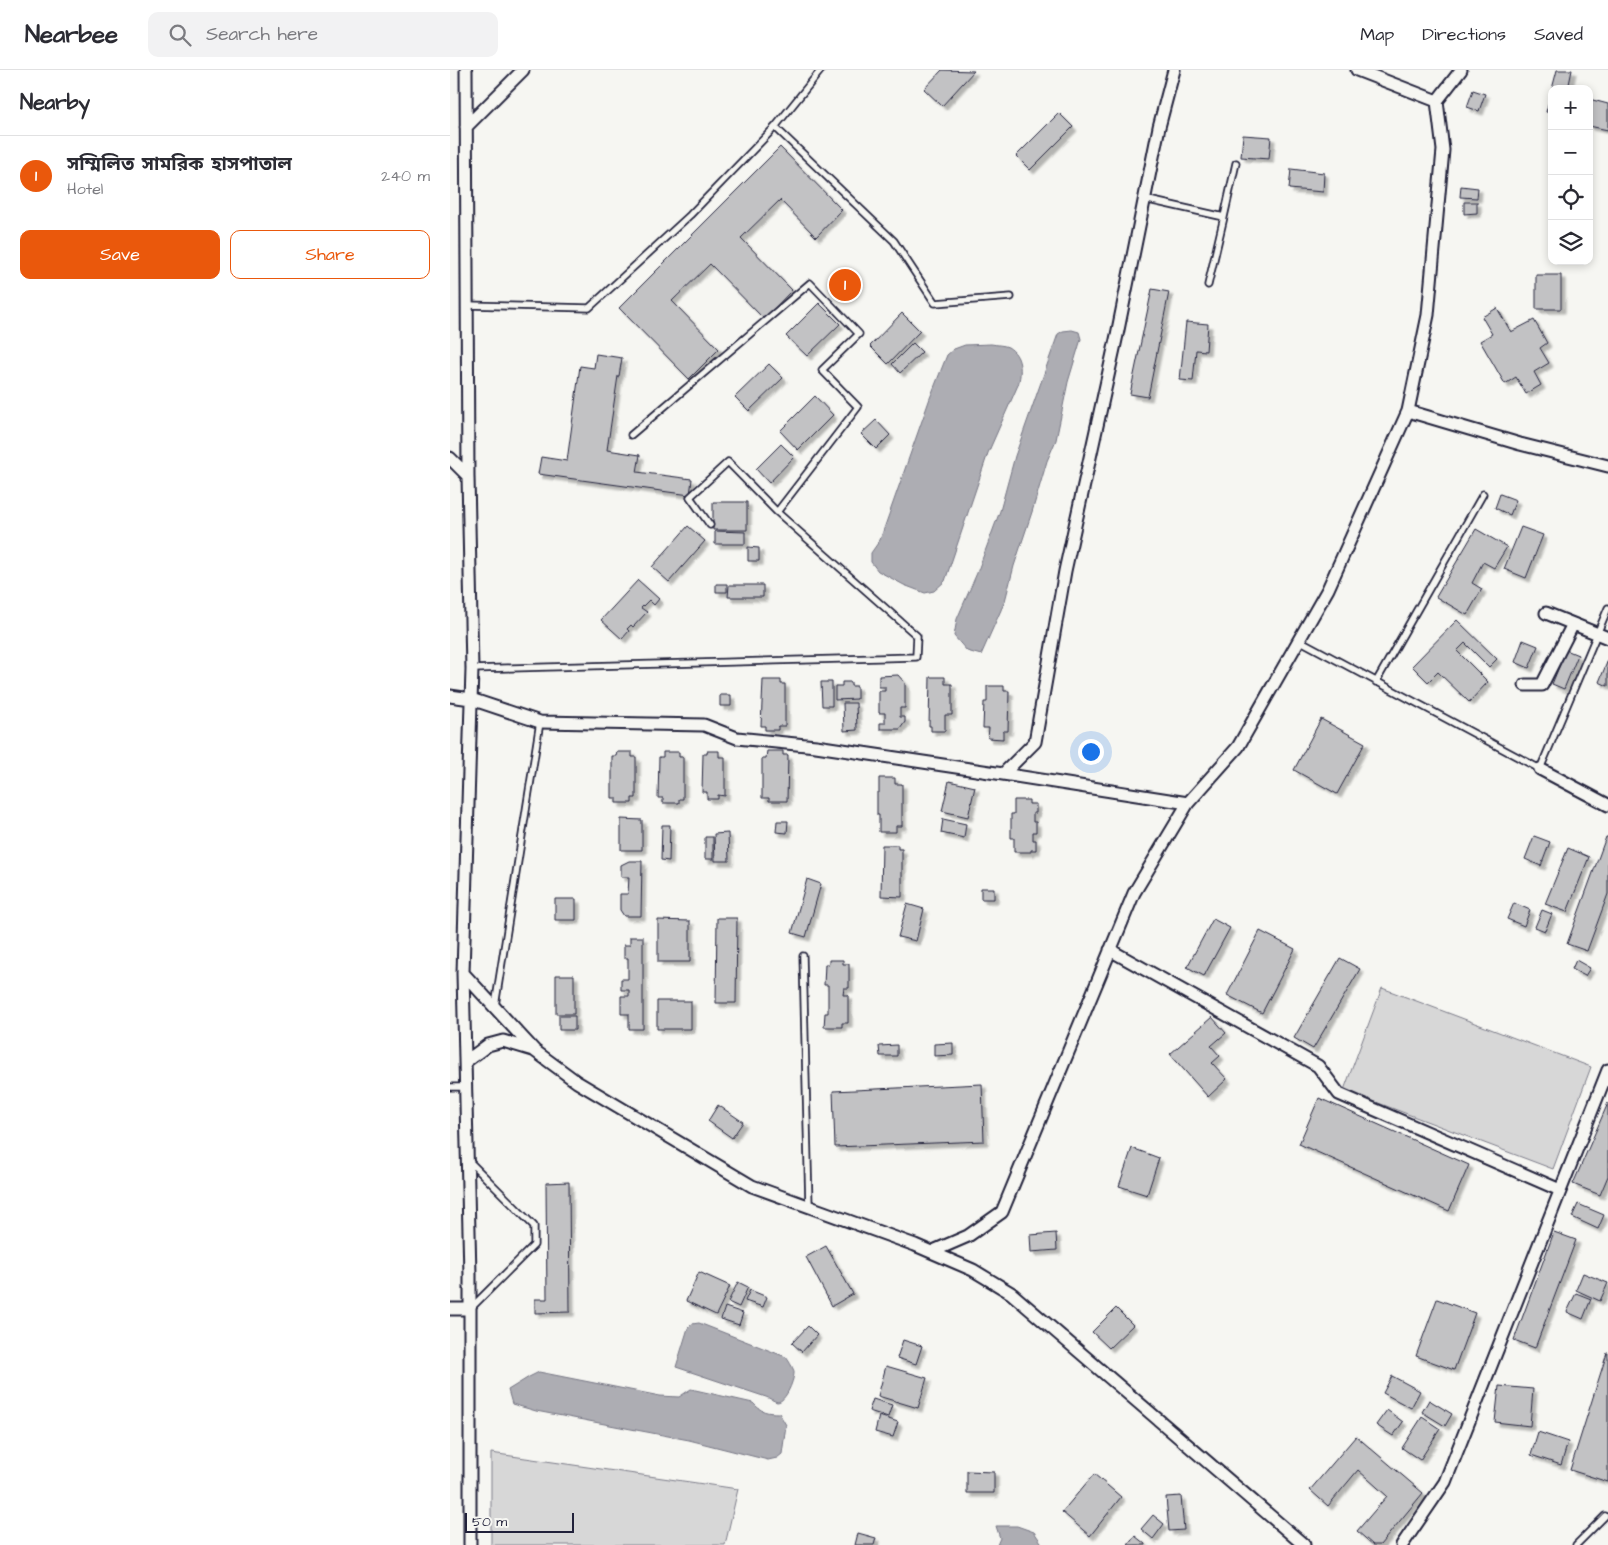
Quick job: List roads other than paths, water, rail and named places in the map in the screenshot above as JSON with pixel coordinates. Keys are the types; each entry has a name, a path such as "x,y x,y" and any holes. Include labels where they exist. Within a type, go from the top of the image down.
{"street":[{"path":"466,70 468,476 472,669 463,973 470,1309 470,1545"},
{"path":"466,127 523,70"},
{"path":"1003,774 1035,742 1065,571 1117,335 1159,127 1174,70"},
{"path":"1357,70 1437,101"},
{"path":"932,1252 968,1236 1002,1212 1134,892 1188,803 1238,747 1328,590 1408,411 1428,315 1443,150 1437,101 1461,70"},
{"path":"1408,411 1520,444 1608,466"},
{"path":"450,458 468,476"},
{"path":"1546,613 1608,638"},
{"path":"1525,685 1542,685 1573,624"},
{"path":"450,696 471,699 540,722 704,725 737,738 816,746 1188,803"},
{"path":"1540,769 1608,805"},
{"path":"1110,950 1318,1066 1339,1094 1560,1190"},
{"path":"463,973 535,1051 577,1082 752,1186 932,1252 973,1270 1011,1293 1304,1545"},
{"path":"465,1062 488,1045 503,1041 535,1051"},
{"path":"1402,1545 1445,1482 1608,1070"},
{"path":"450,1309 470,1309"}],"lane":[{"path":"467,305 590,308 690,215 776,127 822,70"},
{"path":"776,127 894,240 935,303 1011,298"},
{"path":"1208,285 1236,162"},
{"path":"1144,199 1224,217"},
{"path":"631,435 810,284 859,334 822,370 858,407 777,512"},
{"path":"472,669 916,657 917,636 777,512 728,462 690,498 710,525"},
{"path":"1376,682 1483,494"},
{"path":"1299,640 1540,769 1608,608"},
{"path":"495,1008 540,722"},
{"path":"804,956 808,1207"},
{"path":"450,1086 466,1087"},
{"path":"468,1159 534,1226 534,1245 470,1309"},
{"path":"1576,1545 1605,1516"}],"place":[{"name":"সম্মিলিত সামরিক হাসপাতাল","path":"845,285"}]}
